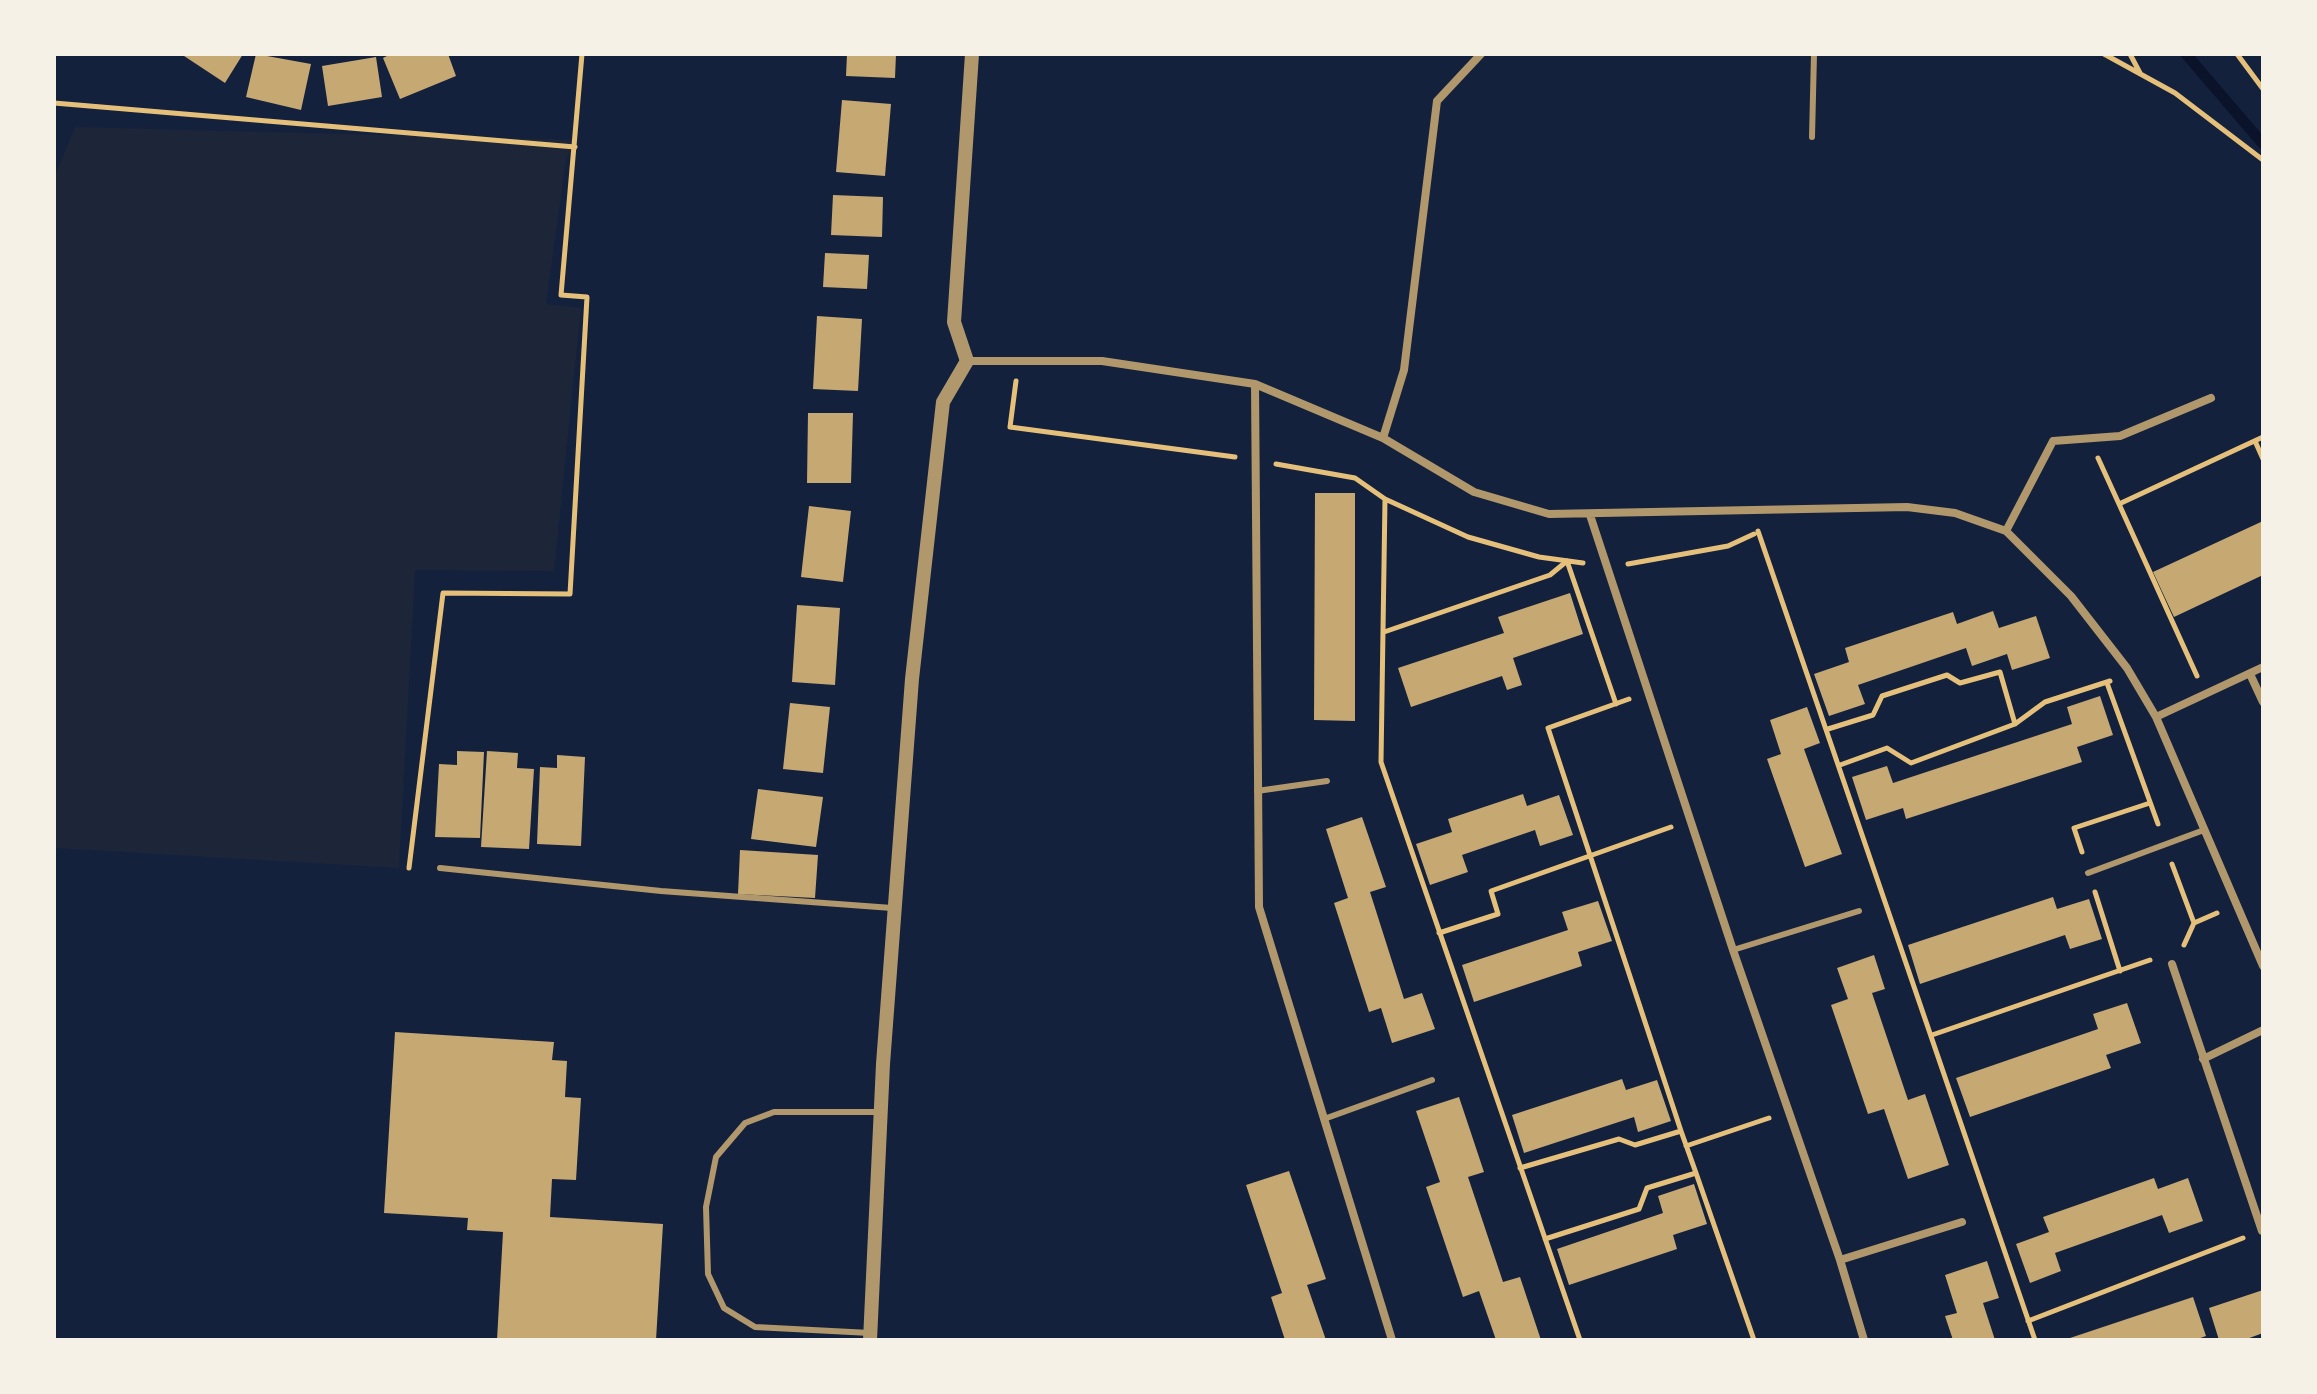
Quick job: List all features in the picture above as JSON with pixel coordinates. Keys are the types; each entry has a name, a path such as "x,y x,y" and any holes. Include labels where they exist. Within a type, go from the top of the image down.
{"street":[{"path":"870,1336 881,1112 912,679 943,402 967,361 954,322 972,54"},
{"path":"1383,438 1404,370 1437,101 1481,54"},
{"path":"967,361 1102,361 1255,384 1383,438 1474,492 1549,514 1907,507 1955,513 2006,531 2071,596 2130,675 2156,717 2263,966"},
{"path":"1255,384 1259,907 1392,1340"},
{"path":"2006,531 2053,441 2120,436 2211,398"},
{"path":"1590,515 1733,950 1840,1260 1864,1340"},
{"path":"2156,717 2263,667"},
{"path":"2250,674 2263,702"},
{"path":"2172,964 2262,1231"},
{"path":"2203,1059 2263,1030"},
{"path":"1840,1260 1962,1222"}],"lane":[{"path":"1812,137 1814,54"},
{"path":"1257,791 1327,781"},
{"path":"2088,873 2204,830"},
{"path":"440,868 661,891 896,908"},
{"path":"1733,950 1859,911"},
{"path":"1324,1119 1432,1080"},
{"path":"870,1336 755,1327 724,1308 708,1274 706,1207 716,1157 745,1123 774,1112 881,1112"}],"path":[{"path":"409,868 443,593 570,594 587,297 561,295 582,54"},
{"path":"2104,54 2175,93 2263,160"},
{"path":"2130,54 2140,74"},
{"path":"2237,54 2263,89"},
{"path":"54,103 575,147"},
{"path":"1019,361 1010,427 1255,460 1355,478 1385,499 1468,537 1567,561 1609,567 1728,546 1759,532"},
{"path":"2119,504 2263,437"},
{"path":"2089,439 2205,694"},
{"path":"2255,441 2263,459"},
{"path":"1385,499 1381,762 1580,1340"},
{"path":"1752,511 2035,1340"},
{"path":"1384,632 1550,575 1567,561"},
{"path":"1567,561 1616,704"},
{"path":"1828,729 1873,715 1882,696 1947,675 1960,683 2000,672 2015,724"},
{"path":"1840,765 1887,748 1911,763 2015,724 2045,702 2130,675"},
{"path":"2106,682 2194,923 2182,950"},
{"path":"1649,692 1548,728 1686,1146 1754,1340"},
{"path":"2120,971 2074,828 2150,803"},
{"path":"1439,933 1498,914 1491,891 1690,820"},
{"path":"2194,923 2237,906"},
{"path":"1932,1035 2157,958"},
{"path":"1686,1146 1788,1111"},
{"path":"1520,1168 1619,1139 1635,1145 1681,1131"},
{"path":"1545,1239 1639,1209 1647,1188 1696,1173"},
{"path":"2028,1321 2262,1231"}],"shaded area":[{"path":"75,127 578,140 566,159 546,304 581,308 554,571 415,570 399,868 54,848 54,178"}],"building":[{"path":"181,54 243,54 225,83"},
{"path":"256,54 311,64 301,110 246,97"},
{"path":"391,54 448,54 456,76 400,99 383,58"},
{"path":"847,54 896,54 895,78 846,76"},
{"path":"376,57 382,97 328,106 322,66"},
{"path":"842,100 891,104 885,176 836,172"},
{"path":"833,195 883,197 882,237 831,235"},
{"path":"825,253 869,255 867,289 823,287"},
{"path":"817,316 862,319 858,391 813,389"},
{"path":"808,413 853,413 851,483 807,483"},
{"path":"1315,493 1355,493 1355,721 1314,720"},
{"path":"809,506 851,511 843,582 801,577"},
{"path":"2263,521 2263,575 2174,617 2153,572"},
{"path":"1570,593 1583,634 1513,658 1522,685 1507,690 1502,676 1411,707 1398,668 1504,633 1498,617"},
{"path":"797,605 840,608 835,685 792,682"},
{"path":"1993,611 1999,628 2036,616 2050,658 2012,670 2007,654 1972,666 1966,648 1858,685 1865,704 1829,716 1814,674 1849,662 1845,648 1953,612 1957,624"},
{"path":"2100,696 2113,735 2077,747 2082,762 1906,819 1903,808 1866,820 1852,777 1887,766 1893,783 2072,724 2067,707"},
{"path":"790,703 830,707 823,773 783,769"},
{"path":"1807,707 1820,743 1804,749 1842,854 1805,867 1767,759 1781,754 1770,720"},
{"path":"457,751 484,752 480,838 435,837 439,764 457,765"},
{"path":"487,751 518,753 517,768 534,769 529,849 481,847"},
{"path":"557,755 585,757 581,846 537,844 540,767 557,768"},
{"path":"758,789 823,797 816,847 751,839"},
{"path":"1523,794 1527,806 1559,795 1573,835 1540,846 1535,830 1462,855 1468,872 1430,885 1416,844 1452,832 1448,819"},
{"path":"1362,817 1386,887 1370,892 1404,999 1422,993 1435,1029 1392,1043 1381,1008 1369,1012 1334,903 1348,898 1326,829"},
{"path":"740,850 818,855 815,898 738,894"},
{"path":"2053,897 2057,909 2089,899 2102,939 2070,949 2065,935 1920,984 1908,945"},
{"path":"1598,901 1612,941 1578,952 1582,966 1474,1002 1462,965 1568,930 1562,912"},
{"path":"1874,955 1885,989 1872,993 1908,1100 1925,1094 1949,1165 1908,1179 1884,1109 1868,1114 1831,1005 1848,999 1837,968"},
{"path":"2127,1003 2141,1043 2106,1055 2111,1068 1970,1117 1956,1078 2098,1029 2093,1014"},
{"path":"395,1032 554,1042 552,1060 567,1061 565,1097 581,1098 576,1180 552,1179 550,1217 663,1224 656,1340 497,1340 503,1232 467,1230 468,1218 384,1213"},
{"path":"1622,1079 1626,1090 1657,1080 1671,1121 1638,1132 1634,1117 1524,1153 1512,1115"},
{"path":"1459,1097 1484,1172 1468,1177 1503,1282 1520,1277 1541,1340 1496,1340 1479,1291 1463,1297 1426,1187 1440,1182 1416,1111"},
{"path":"1289,1171 1326,1279 1307,1285 1326,1340 1285,1340 1271,1297 1282,1293 1246,1185"},
{"path":"2154,1178 2158,1189 2188,1178 2203,1221 2169,1233 2162,1215 2055,1253 2061,1271 2030,1283 2016,1244 2049,1232 2043,1217"},
{"path":"1694,1184 1707,1224 1673,1235 1677,1249 1569,1285 1557,1249 1663,1213 1658,1196"},
{"path":"1987,1261 1999,1298 1983,1303 1995,1340 1953,1340 1945,1316 1957,1313 1945,1275"},
{"path":"2263,1290 2263,1333 2244,1340 2219,1340 2209,1308"},
{"path":"2193,1297 2206,1336 2195,1340 2064,1340"}],"waterway":[{"path":"2186,54 2263,144"}]}
